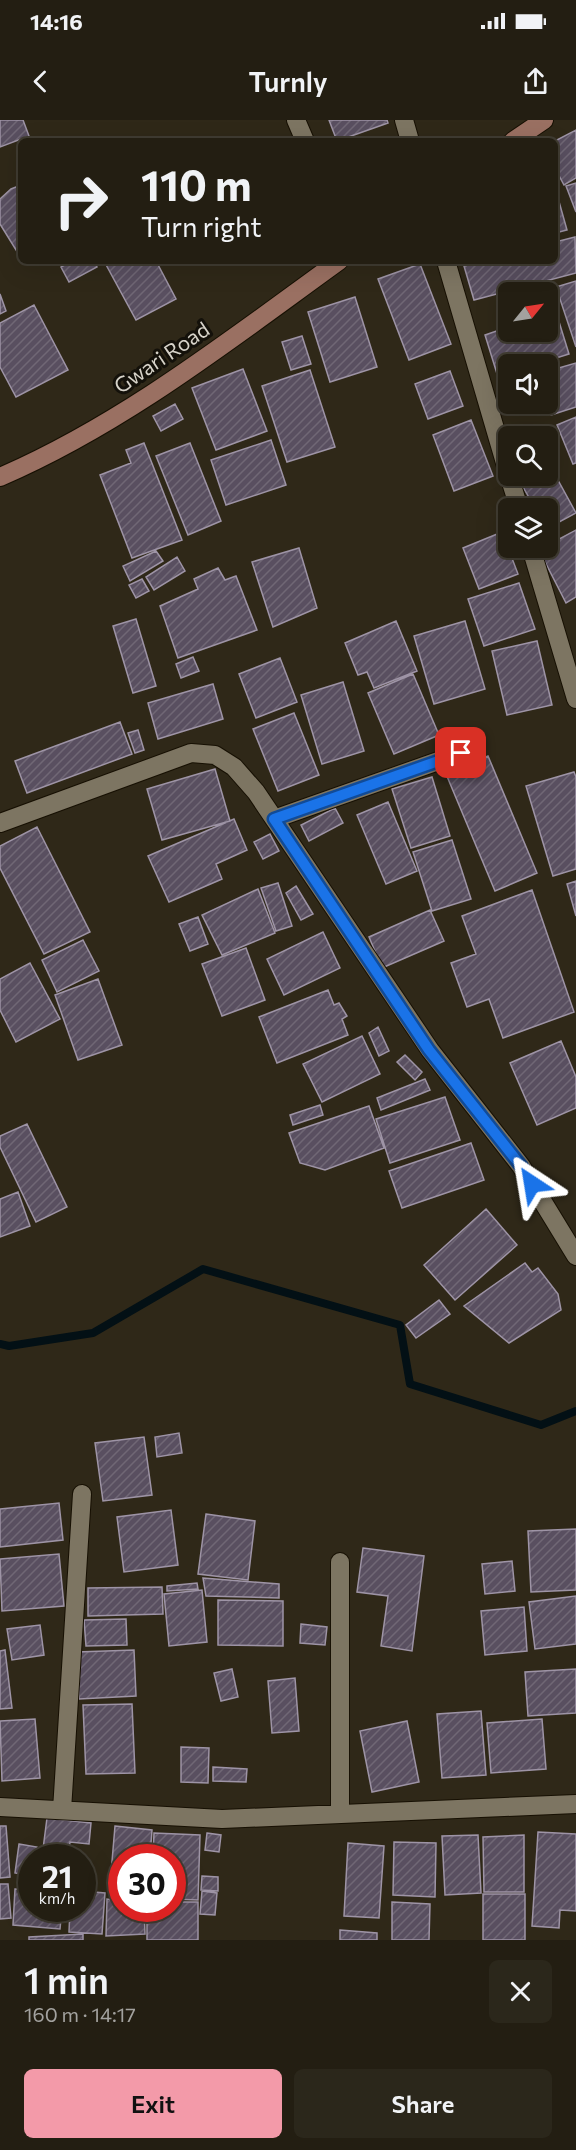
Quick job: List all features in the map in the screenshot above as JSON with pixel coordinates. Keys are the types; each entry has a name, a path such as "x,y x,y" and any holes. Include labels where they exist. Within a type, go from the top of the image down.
{"street":[{"path":"296,120 304,138"},
{"path":"404,120 409,138"},
{"path":"517,138 544,120"},
{"name":"Gwari Road","path":"0,477 36,461 164,387 335,264"},
{"path":"447,264 498,437"},
{"path":"535,558 569,652 576,699"},
{"path":"0,823 191,753 215,755 234,768 256,792 429,1050 521,1166 576,1256"},
{"path":"274,819 461,753"},
{"path":"62,1810 82,1494"},
{"path":"340,1562 340,1814"},
{"path":"0,1807 222,1819 576,1804"}],"building":[{"path":"0,120 23,120 29,136 18,138 18,140 0,147"},
{"path":"329,120 387,120 388,123 346,138 336,138"},
{"path":"576,130 576,178 564,185 558,174 558,139"},
{"path":"576,183 576,212 566,186"},
{"path":"18,186 18,253 0,224 0,199"},
{"path":"558,198 567,230 558,232"},
{"path":"575,237 576,273 542,282 498,282 498,294 474,300 464,266 472,264 558,264 558,241"},
{"path":"66,264 96,264 97,267 69,282 61,267"},
{"path":"106,264 158,264 176,299 136,320"},
{"path":"420,264 451,344 409,360 378,279"},
{"path":"576,281 576,347 558,293 558,286"},
{"path":"0,294 6,311 0,314"},
{"path":"355,297 377,367 330,382 308,312"},
{"path":"34,305 68,370 16,397 0,367 0,323"},
{"path":"558,318 569,354 558,357 558,354 498,354 498,377 485,335 498,330 498,342 558,342"},
{"path":"302,336 311,364 291,370 282,342"},
{"path":"576,363 576,407 558,413 558,368"},
{"path":"243,369 267,431 216,450 192,388"},
{"path":"310,370 335,447 287,462 262,386"},
{"path":"450,371 463,406 428,419 415,384"},
{"path":"175,404 183,419 161,431 153,416"},
{"path":"576,417 576,463 573,464 557,425"},
{"path":"471,420 493,476 454,491 433,435"},
{"path":"271,440 286,485 226,505 211,460"},
{"path":"144,443 182,540 132,558 100,475 131,463 126,450"},
{"path":"190,443 221,521 188,535 156,456"},
{"path":"558,480 576,513 558,523 558,498 529,498 523,487 558,486"},
{"path":"576,530 576,597 566,603 543,558 558,558 558,540"},
{"path":"498,534 498,558 512,558 518,574 479,589 463,548"},
{"path":"299,548 317,608 273,627 252,562"},
{"path":"156,551 163,561 130,581 123,566"},
{"path":"177,557 185,571 154,590 146,577"},
{"path":"218,568 225,580 236,576 257,630 178,658 160,606 198,589 194,579"},
{"path":"142,579 149,591 136,598 129,585"},
{"path":"519,583 535,629 484,646 468,599"},
{"path":"136,619 156,686 133,693 113,626"},
{"path":"396,621 417,671 374,688 367,672 358,675 345,643"},
{"path":"465,621 485,689 434,704 414,636"},
{"path":"537,641 552,705 507,715 492,651"},
{"path":"193,657 199,671 181,678 176,664"},
{"path":"280,658 297,702 256,718 239,674"},
{"path":"413,674 439,735 394,754 368,693"},
{"path":"343,682 364,751 322,764 301,695"},
{"path":"213,684 223,719 158,739 148,703"},
{"path":"294,713 319,775 278,791 253,729"},
{"path":"120,722 132,754 27,793 15,761"},
{"path":"138,730 144,750 135,753 128,733"},
{"path":"488,756 537,873 495,891 446,774"},
{"path":"215,769 230,821 162,840 147,789"},
{"path":"574,772 576,777 576,869 553,876 526,786"},
{"path":"432,777 450,836 411,848 392,789"},
{"path":"388,802 417,871 386,884 357,815"},
{"path":"335,808 343,823 309,841 301,825"},
{"path":"234,819 247,850 216,864 222,879 169,902 148,856"},
{"path":"37,827 90,932 44,954 0,868 0,846"},
{"path":"270,834 279,851 263,859 254,842"},
{"path":"452,840 471,899 432,911 413,852"},
{"path":"576,881 576,916 567,884"},
{"path":"278,883 292,926 276,931 261,888"},
{"path":"296,886 313,914 301,920 286,893"},
{"path":"258,889 275,933 222,955 202,915"},
{"path":"532,890 574,1012 503,1038 489,999 467,1007 451,963 476,954 462,916"},
{"path":"430,910 444,941 382,968 369,937"},
{"path":"198,917 208,944 190,951 179,924"},
{"path":"323,932 340,968 284,995 267,959"},
{"path":"83,940 99,971 57,992 42,960"},
{"path":"246,948 265,1000 222,1016 202,964"},
{"path":"30,963 60,1019 16,1042 0,1010 0,979"},
{"path":"98,979 122,1045 78,1060 55,995"},
{"path":"328,990 334,1005 339,1003 347,1016 342,1019 348,1035 277,1063 259,1017"},
{"path":"378,1027 389,1051 379,1056 369,1033"},
{"path":"362,1036 380,1074 322,1102 303,1064"},
{"path":"561,1041 576,1077 576,1108 537,1125 510,1063"},
{"path":"405,1055 422,1072 415,1080 397,1062"},
{"path":"425,1079 430,1090 381,1110 377,1098"},
{"path":"445,1097 460,1140 390,1163 376,1119"},
{"path":"320,1105 323,1115 293,1125 290,1115"},
{"path":"369,1106 384,1148 325,1170 300,1163 289,1133"},
{"path":"27,1124 67,1207 36,1222 0,1147 0,1136"},
{"path":"471,1143 484,1180 402,1208 389,1171"},
{"path":"18,1192 30,1226 0,1237 0,1199"},
{"path":"486,1209 517,1245 455,1300 424,1265"},
{"path":"525,1263 532,1272 538,1268 558,1294 561,1310 509,1343 464,1306"},
{"path":"439,1300 450,1314 416,1338 406,1325"},
{"path":"179,1433 182,1453 157,1457 155,1437"},
{"path":"144,1437 152,1495 103,1501 95,1443"},
{"path":"59,1503 63,1540 0,1547 0,1509"},
{"path":"171,1510 178,1565 124,1572 117,1517"},
{"path":"206,1514 255,1521 248,1580 198,1574"},
{"path":"576,1529 576,1590 531,1592 528,1531"},
{"path":"363,1548 424,1556 412,1651 381,1646 388,1596 357,1592"},
{"path":"59,1554 64,1606 2,1611 0,1559"},
{"path":"512,1561 515,1591 485,1594 482,1564"},
{"path":"203,1578 279,1584 279,1598 206,1596"},
{"path":"197,1583 198,1589 167,1591 167,1586"},
{"path":"162,1587 163,1614 88,1616 88,1588"},
{"path":"202,1590 207,1642 169,1646 164,1594"},
{"path":"576,1596 576,1644 535,1649 529,1602"},
{"path":"218,1600 283,1601 283,1646 218,1645"},
{"path":"524,1607 527,1651 485,1655 481,1611"},
{"path":"126,1619 127,1645 86,1646 84,1620"},
{"path":"301,1624 327,1627 325,1645 300,1643"},
{"path":"40,1625 44,1655 12,1660 7,1629"},
{"path":"5,1650 12,1708 0,1709 0,1651"},
{"path":"134,1650 136,1696 79,1699 77,1652"},
{"path":"232,1669 238,1697 221,1701 214,1673"},
{"path":"576,1669 576,1713 528,1716 525,1672"},
{"path":"295,1678 299,1731 272,1733 268,1681"},
{"path":"132,1704 135,1773 86,1774 83,1705"},
{"path":"481,1711 486,1775 442,1778 437,1714"},
{"path":"35,1719 40,1778 2,1781 0,1721"},
{"path":"542,1719 546,1769 491,1773 487,1723"},
{"path":"407,1721 419,1782 372,1792 360,1731"},
{"path":"181,1747 209,1748 208,1783 181,1782"},
{"path":"213,1767 247,1769 246,1782 213,1781"},
{"path":"47,1818 91,1823 89,1844 70,1842 70,1844 44,1844"},
{"path":"0,1826 6,1826 10,1877 0,1878"},
{"path":"115,1826 152,1830 151,1844 113,1844"},
{"path":"538,1832 576,1834 576,1911 560,1910 559,1928 532,1926"},
{"path":"154,1833 200,1835 198,1900 186,1900 186,1844 154,1844"},
{"path":"207,1833 221,1835 219,1852 205,1850"},
{"path":"478,1835 481,1893 445,1895 442,1836"},
{"path":"524,1835 524,1892 484,1892 483,1837"},
{"path":"394,1842 436,1843 435,1897 393,1895"},
{"path":"348,1843 384,1846 379,1918 344,1916"},
{"path":"18,1851 18,1874 15,1873"},
{"path":"202,1876 218,1877 218,1891 201,1890"},
{"path":"0,1884 8,1884 11,1918 0,1919"},
{"path":"15,1889 18,1889 18,1922 61,1922 60,1929 13,1925"},
{"path":"202,1891 217,1893 215,1915 200,1914"},
{"path":"96,1892 105,1893 102,1934 69,1932 69,1922 96,1922"},
{"path":"483,1894 525,1894 525,1940 483,1940"},
{"path":"107,1899 108,1922 145,1922 145,1934 106,1936"},
{"path":"186,1902 198,1902 198,1940 147,1940 147,1922 186,1922"},
{"path":"392,1902 430,1904 429,1940 392,1940"},
{"path":"340,1930 377,1933 377,1940 340,1940"},
{"path":"83,1934 83,1940 29,1940 29,1937"}],"waterway":[{"path":"0,1344 9,1346 93,1333 203,1269 400,1325 410,1384 541,1425 576,1411"}],"route":[{"path":"461,753 274,819 429,1050 521,1166 532,1184"}]}
